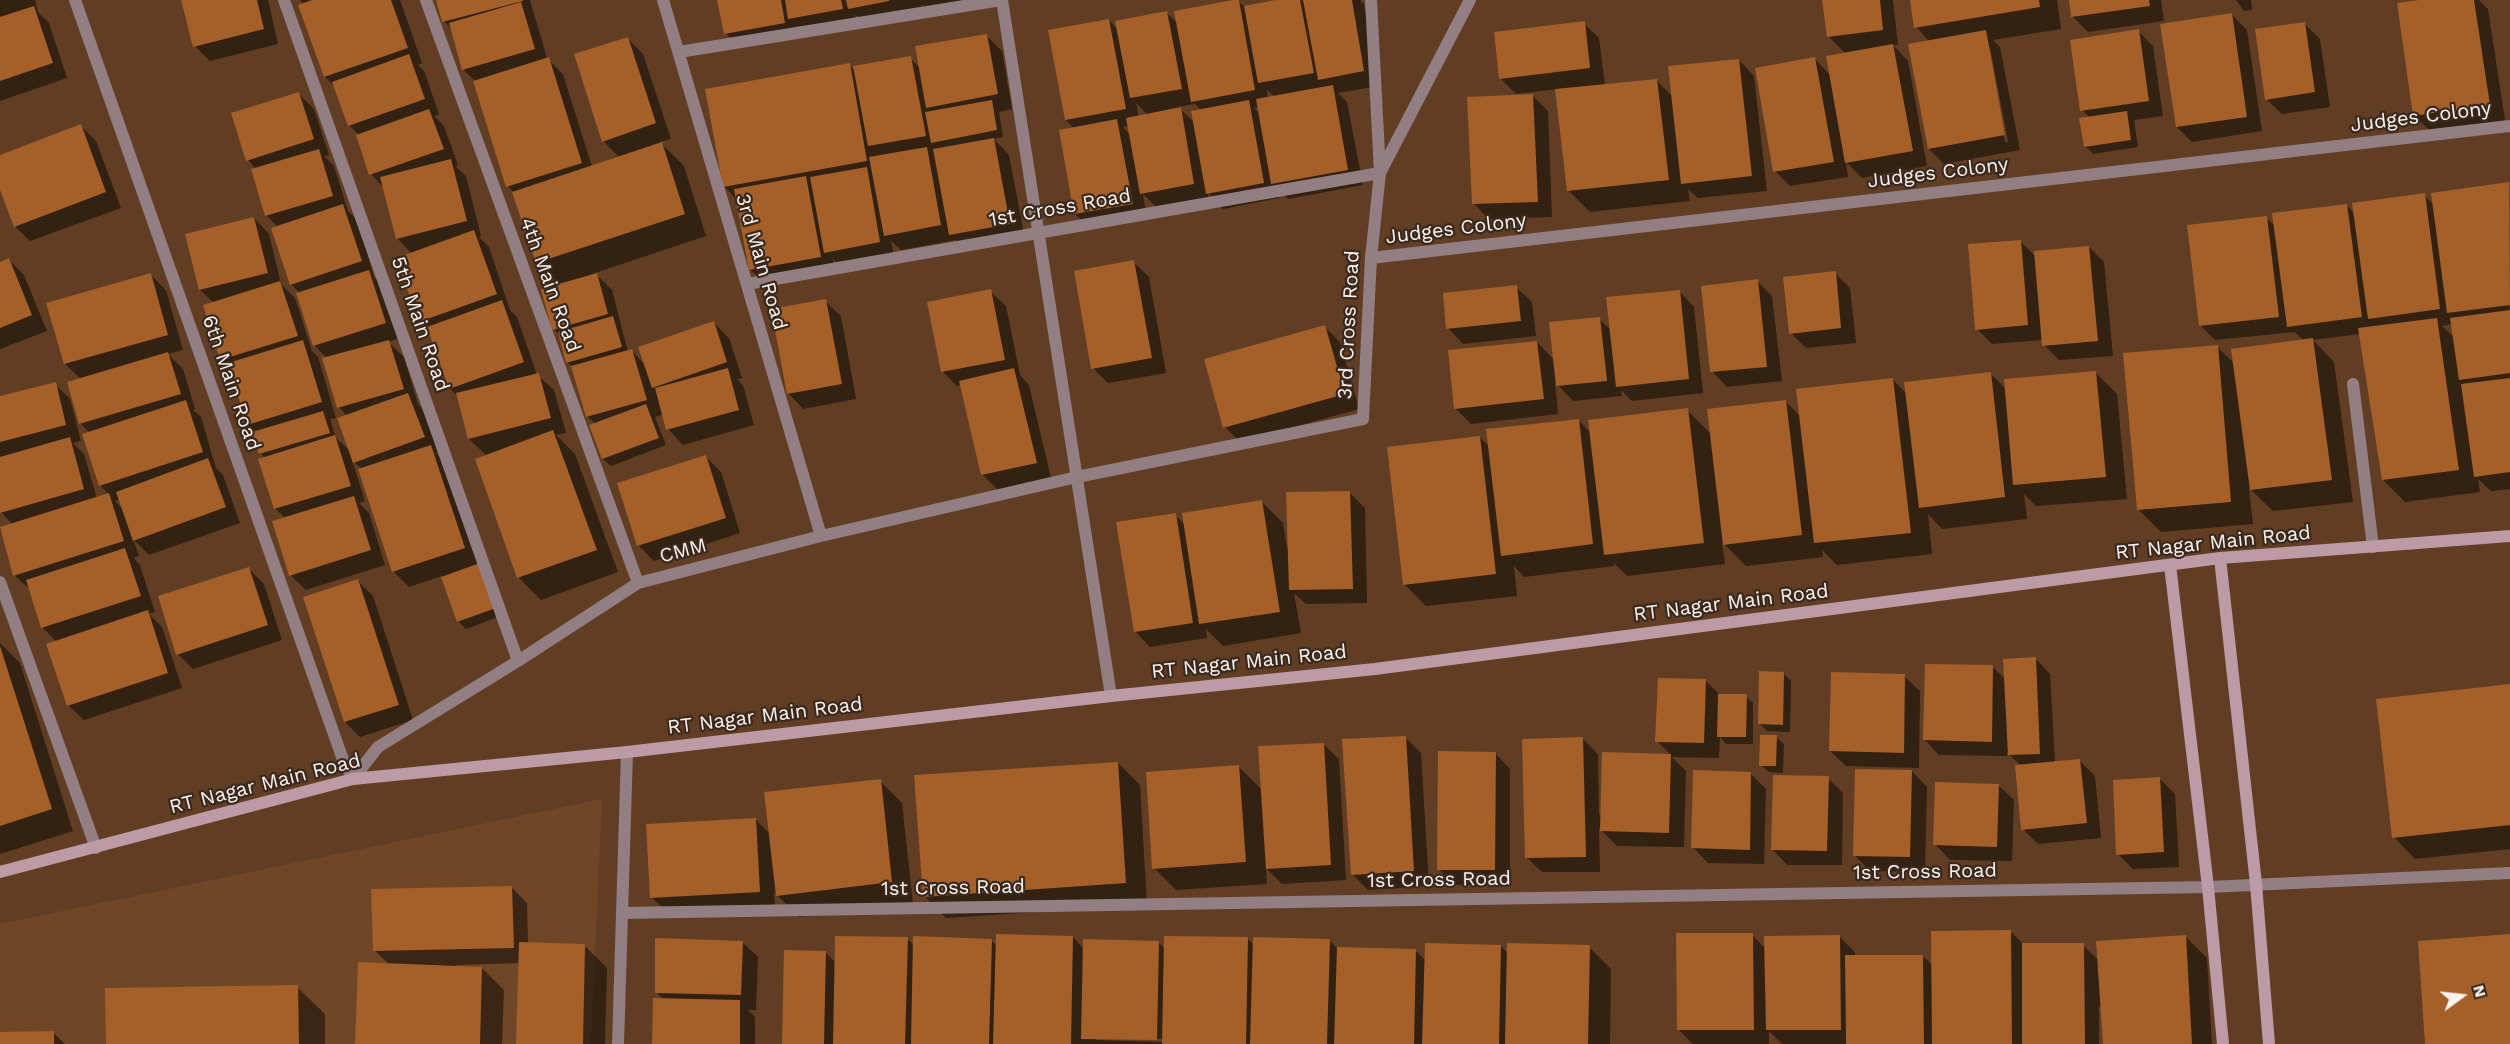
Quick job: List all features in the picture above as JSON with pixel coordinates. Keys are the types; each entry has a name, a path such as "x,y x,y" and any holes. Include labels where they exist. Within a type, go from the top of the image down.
{"street":[{"name":"6th Main Road","path":"75,0 338,746 353,779"},
{"name":"5th Main Road","path":"284,0 518,661"},
{"name":"4th Main Road","path":"426,0 638,583"},
{"name":"3rd Main Road","path":"663,0 821,536"},
{"path":"679,52 1001,0 1111,696"},
{"path":"1371,0 1380,173"},
{"name":"3rd Cross Road","path":"1077,477 1364,419 1371,258 1380,173 1470,0"},
{"name":"Judges Colony","path":"1371,258 2510,126"},
{"name":"1st Cross Road","path":"747,284 1380,173"},
{"path":"2353,384 2373,547"},
{"name":"CMM","path":"353,779 378,747 518,661 638,583 821,536 1077,477"},
{"name":"RT Nagar Main Road","path":"0,872 353,779 627,752 1111,696 1375,669 2220,558 2510,536"},
{"path":"2220,558 2256,884 2269,1044"},
{"path":"2170,565 2208,887 2223,1044"},
{"path":"0,582 96,848"},
{"path":"618,1044 627,752"},
{"name":"1st Cross Road","path":"622,913 2208,887 2510,873"}],"shaded area":[{"path":"602,799 591,1044 0,1044 0,924"}],"building":[{"path":"181,0 257,0 264,29 193,47"},
{"path":"312,0 391,0 408,48 324,77 298,5"},
{"path":"436,0 523,0 523,1 442,22"},
{"path":"717,0 781,0 785,23 724,34"},
{"path":"785,0 841,0 843,9 788,19"},
{"path":"846,0 889,0 889,1 848,9"},
{"path":"1239,0 1255,90 1191,102 1174,11"},
{"path":"1276,0 1300,0 1314,73 1258,83 1244,6"},
{"path":"1303,0 1352,0 1364,71 1318,80"},
{"path":"1822,0 1880,0 1883,30 1827,37"},
{"path":"1910,0 2039,0 2040,7 1914,28"},
{"path":"2069,0 2149,0 2150,6 2071,17"},
{"path":"2419,0 2474,0 2490,105 2413,116 2397,3"},
{"path":"521,2 535,49 462,70 449,23"},
{"path":"34,6 53,63 0,81 0,17"},
{"path":"1167,11 1182,89 1130,98 1115,21"},
{"path":"2232,13 2247,117 2176,127 2160,24"},
{"path":"1109,19 1126,109 1065,120 1048,30"},
{"path":"1585,21 1590,68 1499,79 1494,32"},
{"path":"2305,22 2315,92 2265,100 2255,29"},
{"path":"2139,29 2149,101 2080,111 2070,40"},
{"path":"1986,30 2005,135 1928,149 1908,44"},
{"path":"987,34 998,94 926,108 915,46"},
{"path":"628,37 656,123 602,142 574,54"},
{"path":"1893,44 1913,151 1845,163 1826,56"},
{"path":"409,54 425,99 348,126 332,82"},
{"path":"911,56 926,136 868,146 853,66"},
{"path":"549,57 582,163 506,187 473,81"},
{"path":"1815,57 1834,162 1773,172 1755,68"},
{"path":"1739,59 1752,176 1681,184 1668,66"},
{"path":"850,63 867,161 723,187 705,89"},
{"path":"1657,79 1669,180 1567,191 1555,89"},
{"path":"1333,85 1348,170 1271,184 1256,99"},
{"path":"299,92 314,139 246,161 231,113"},
{"path":"1533,94 1538,202 1472,204 1467,97"},
{"path":"992,100 997,130 931,143 925,112"},
{"path":"1249,100 1264,183 1206,194 1191,111"},
{"path":"1181,107 1194,184 1140,194 1126,118"},
{"path":"429,109 444,149 369,175 356,135"},
{"path":"2127,111 2131,140 2084,147 2079,118"},
{"path":"1117,119 1133,204 1074,214 1059,130"},
{"path":"81,124 106,192 14,227 0,190 0,155"},
{"path":"994,138 1010,224 949,235 933,149"},
{"path":"662,142 685,214 536,263 512,192"},
{"path":"927,147 941,225 884,236 869,157"},
{"path":"319,149 333,196 265,216 251,169"},
{"path":"451,159 467,221 396,239 380,177"},
{"path":"867,167 880,242 824,253 810,177"},
{"path":"806,176 821,257 749,270 734,189"},
{"path":"2509,182 2510,305 2447,313 2431,193"},
{"path":"2425,193 2440,309 2368,319 2352,203"},
{"path":"343,204 362,261 290,285 271,228"},
{"path":"2347,204 2362,317 2287,327 2272,213"},
{"path":"2267,216 2279,317 2199,326 2187,225"},
{"path":"254,217 268,273 199,290 185,234"},
{"path":"474,230 497,294 419,322 396,258"},
{"path":"2021,240 2028,325 1975,330 1968,244"},
{"path":"2089,246 2098,341 2042,346 2034,251"},
{"path":"9,258 32,315 0,328 0,262"},
{"path":"1134,260 1152,358 1091,369 1074,271"},
{"path":"369,270 386,323 313,346 296,293"},
{"path":"1836,271 1841,328 1789,334 1783,277"},
{"path":"151,273 168,335 64,364 46,303"},
{"path":"597,273 608,314 552,330 541,289"},
{"path":"1758,279 1767,367 1710,372 1701,286"},
{"path":"280,281 298,336 220,360 203,305"},
{"path":"1517,285 1521,321 1446,329 1443,293"},
{"path":"991,289 1005,360 941,372 927,302"},
{"path":"1680,290 1689,379 1616,387 1606,297"},
{"path":"826,299 842,384 787,394 771,309"},
{"path":"502,300 524,362 449,389 427,327"},
{"path":"2510,310 2510,373 2459,380 2450,318"},
{"path":"613,316 622,347 566,363 558,332"},
{"path":"1600,317 1607,381 1556,386 1549,322"},
{"path":"2437,318 2459,470 2382,480 2358,328"},
{"path":"714,321 727,362 652,388 638,347"},
{"path":"1325,325 1345,394 1223,428 1204,359"},
{"path":"2313,338 2332,480 2250,490 2231,349"},
{"path":"303,340 322,402 247,425 228,363"},
{"path":"389,340 404,389 337,408 322,358"},
{"path":"1537,341 1544,399 1454,409 1448,350"},
{"path":"2218,345 2231,502 2137,510 2123,353"},
{"path":"632,349 647,400 586,417 571,366"},
{"path":"168,352 181,394 79,424 67,382"},
{"path":"728,368 739,410 666,430 655,388"},
{"path":"1014,368 1037,463 981,475 959,381"},
{"path":"2096,371 2106,477 2013,485 2004,379"},
{"path":"1991,372 2005,497 1919,508 1904,382"},
{"path":"539,373 551,418 468,439 456,393"},
{"path":"1893,378 1911,533 1814,543 1796,389"},
{"path":"2510,378 2510,472 2474,477 2461,384"},
{"path":"56,382 66,425 0,442 0,396"},
{"path":"408,393 425,437 353,463 337,418"},
{"path":"186,400 203,452 99,486 82,434"},
{"path":"1786,400 1802,535 1723,545 1707,409"},
{"path":"646,404 659,438 602,459 589,425"},
{"path":"1688,408 1704,543 1604,555 1588,420"},
{"path":"323,411 330,433 259,454 252,432"},
{"path":"1579,419 1593,544 1501,556 1486,429"},
{"path":"553,430 597,550 517,578 475,459"},
{"path":"335,435 351,486 274,509 258,459"},
{"path":"1480,436 1496,574 1403,585 1387,447"},
{"path":"70,437 84,489 0,513 0,457"},
{"path":"431,445 465,548 392,572 358,469"},
{"path":"706,455 726,518 637,546 617,483"},
{"path":"208,458 226,507 133,541 116,492"},
{"path":"1350,491 1353,589 1289,590 1286,492"},
{"path":"109,493 124,541 13,576 0,527"},
{"path":"354,496 371,550 289,576 272,521"},
{"path":"1262,500 1280,612 1199,624 1182,513"},
{"path":"1176,513 1193,623 1134,632 1116,522"},
{"path":"125,548 141,596 41,628 26,580"},
{"path":"480,563 496,608 457,622 441,577"},
{"path":"249,567 268,625 176,655 158,596"},
{"path":"358,579 399,705 344,722 303,597"},
{"path":"148,610 168,673 67,706 46,644"},
{"path":"0,646 52,809 0,826"},
{"path":"2036,657 2040,754 2008,755 2003,659"},
{"path":"1925,664 1993,665 1992,742 1923,740"},
{"path":"1759,671 1784,672 1783,725 1758,724"},
{"path":"1831,672 1905,674 1904,753 1829,751"},
{"path":"1658,678 1706,679 1704,743 1655,742"},
{"path":"2510,684 2510,825 2392,838 2376,699"},
{"path":"1718,694 1747,694 1746,737 1717,737"},
{"path":"1760,735 1777,735 1776,766 1759,766"},
{"path":"1406,736 1414,871 1351,875 1342,739"},
{"path":"1583,737 1586,857 1525,858 1522,739"},
{"path":"1324,743 1331,865 1266,869 1258,746"},
{"path":"1438,751 1496,752 1495,870 1437,870"},
{"path":"1602,752 1671,754 1669,833 1600,831"},
{"path":"2080,759 2087,823 2021,830 2015,765"},
{"path":"1118,762 1126,883 923,897 914,775"},
{"path":"1239,765 1246,862 1152,869 1146,772"},
{"path":"1855,769 1912,770 1910,857 1853,856"},
{"path":"1693,770 1751,772 1750,850 1691,848"},
{"path":"1773,775 1829,776 1827,851 1771,850"},
{"path":"2160,777 2164,852 2116,855 2113,780"},
{"path":"881,779 892,882 776,896 764,792"},
{"path":"1935,782 1999,784 1997,847 1933,845"},
{"path":"756,818 760,892 650,898 646,824"},
{"path":"512,886 514,948 373,951 371,889"},
{"path":"2011,930 2012,1044 1932,1044 1931,931"},
{"path":"1676,933 1753,933 1754,1030 1677,1030"},
{"path":"996,934 1073,936 1071,1044 993,1044"},
{"path":"2510,934 2510,1044 2425,1044 2418,941"},
{"path":"1840,935 1841,1030 1766,1030 1764,936"},
{"path":"2186,935 2192,1044 2103,1044 2096,941"},
{"path":"835,936 908,937 905,1044 833,1044"},
{"path":"913,936 992,939 989,1044 911,1044"},
{"path":"1164,936 1248,937 1246,1044 1162,1044"},
{"path":"1253,937 1330,939 1327,1044 1250,1044"},
{"path":"655,938 743,941 741,995 655,993"},
{"path":"1083,939 1159,941 1157,1040 1081,1039"},
{"path":"519,942 585,944 583,1044 516,1044"},
{"path":"1425,943 1501,945 1499,1044 1422,1044"},
{"path":"1507,943 1590,945 1588,1044 1505,1044"},
{"path":"2022,943 2084,943 2085,1044 2022,1044"},
{"path":"1337,947 1416,949 1414,1044 1334,1044"},
{"path":"784,950 826,951 824,1044 782,1044"},
{"path":"1845,955 1923,955 1924,1044 1846,1044"},
{"path":"358,962 482,967 480,1044 355,1044"},
{"path":"298,985 299,1044 106,1044 105,988"},
{"path":"653,998 740,1000 740,1044 652,1044"},
{"path":"54,1031 54,1044 0,1044 0,1032"}]}
